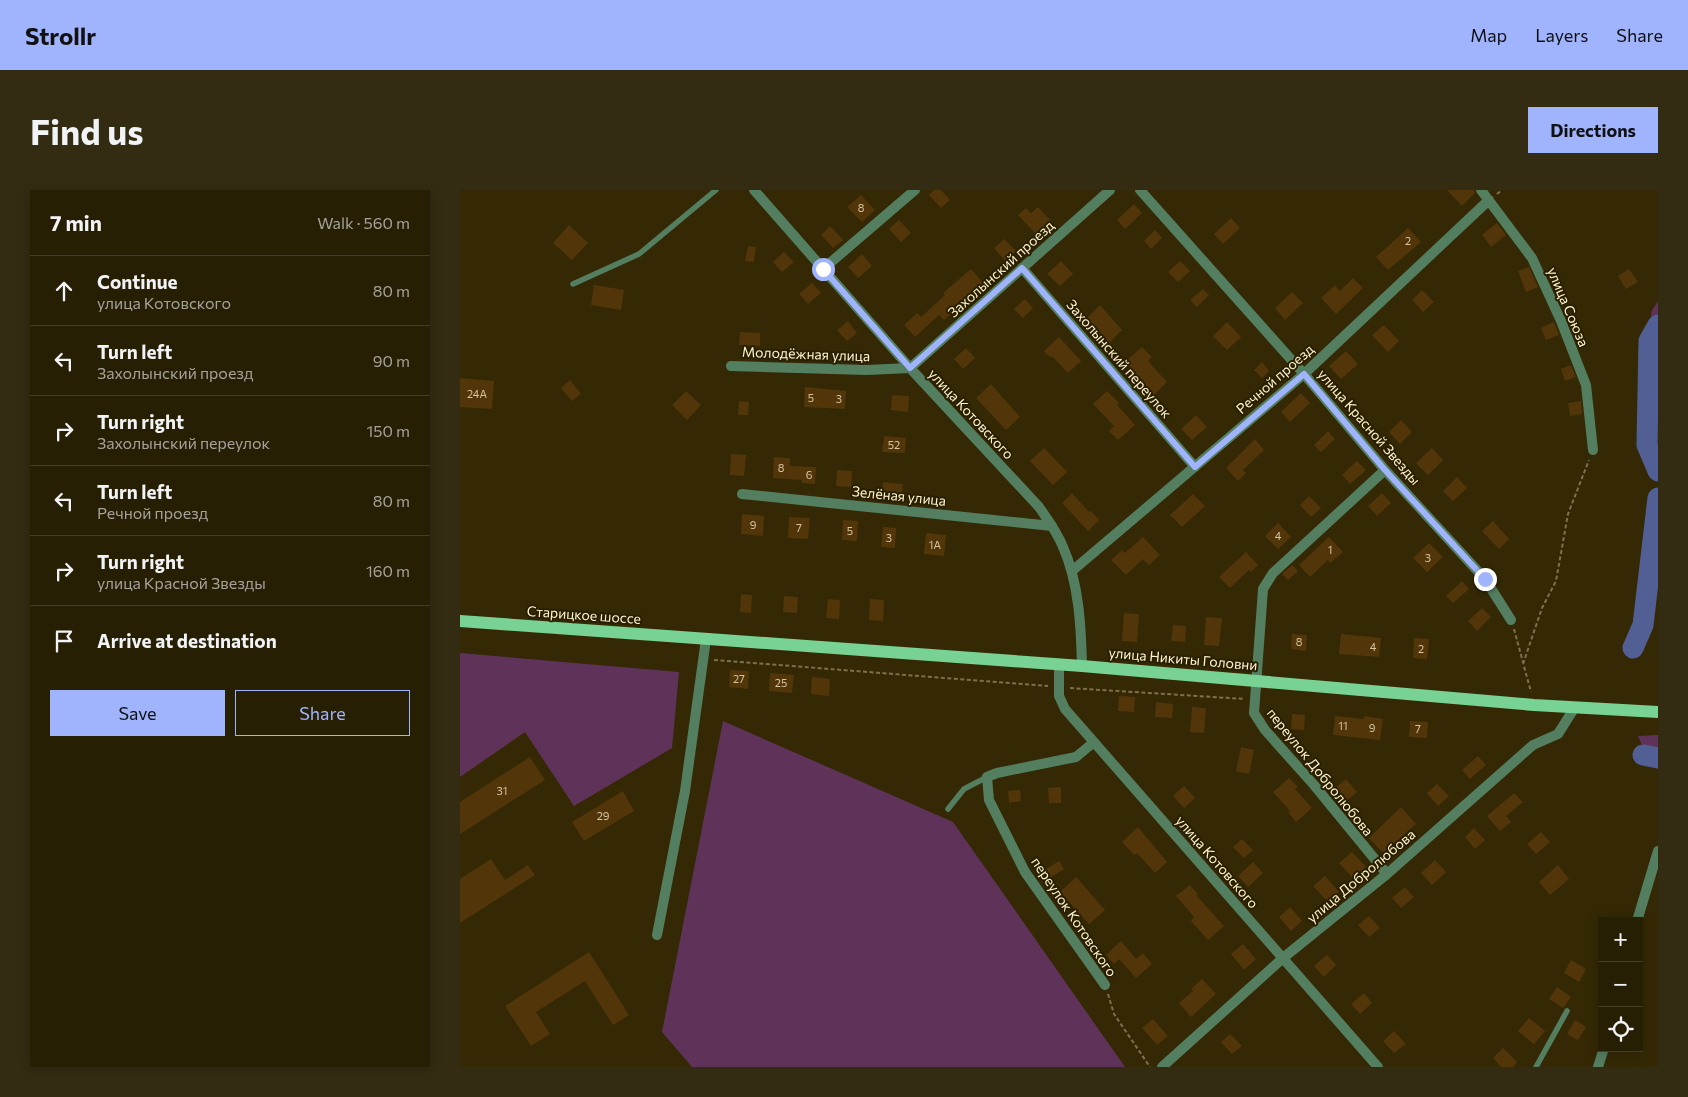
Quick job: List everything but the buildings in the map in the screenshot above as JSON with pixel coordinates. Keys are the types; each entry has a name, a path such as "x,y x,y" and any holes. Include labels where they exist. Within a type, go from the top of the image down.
{"main road":[{"name":"Старицкое шоссе","path":"460,621 706,639"},
{"name":"улица Никиты Головни","path":"706,639 1059,664 1534,705 1653,711"}],"street":[{"name":"улица Котовского","path":"754,190 910,368 1038,507 1052,526 1063,547 1072,571 1081,622 1082,666"},
{"path":"823,269 915,190"},
{"name":"Захолынский проезд","path":"910,368 1110,190"},
{"name":"улица Красной Звезды","path":"1140,190 1304,374 1385,470 1485,579 1512,620"},
{"name":"улица Союза","path":"1481,190 1532,258 1561,321 1586,385 1593,450"},
{"name":"Речной проезд","path":"1072,571 1304,374 1489,200"},
{"name":"Захолынский переулок","path":"1022,268 1195,467"},
{"name":"Молодёжная улица","path":"731,366 867,370 910,368"},
{"name":"переулок Добролюбова","path":"1385,470 1273,573 1263,589 1254,713 1264,730 1314,785 1387,874"},
{"name":"Зелёная улица","path":"742,494 1052,526"},
{"path":"656,935 685,791 706,639"},
{"name":"улица Котовского","path":"1059,664 1059,696 1065,709 1378,1067"},
{"name":"улица Добролюбова","path":"1162,1067 1283,958 1387,874 1533,745 1558,734 1575,707"},
{"path":"987,777 997,773 1076,757 1094,742"},
{"name":"переулок Котовского","path":"987,777 989,800 1025,872 1105,985"},
{"path":"1638,917 1658,851"},
{"path":"1598,1067 1603,1052"}],"lane":[{"path":"572,284 640,254 716,190"},
{"path":"948,809 964,789 987,777"},
{"path":"1536,1067 1567,1011"}],"path":[{"path":"1523,664 1542,608 1556,581 1568,514 1593,450"},
{"path":"1512,620 1534,705"},
{"path":"703,659 1059,687 1255,700"},
{"name":"переулок Котовского","path":"1105,985 1114,1014 1150,1067"}],"shaded area":[{"path":"1658,301 1658,375 1651,312"},
{"path":"460,653 679,672 672,748 574,806 525,732 460,777"},
{"path":"723,721 953,822 1125,1067 692,1067 662,1032"},
{"path":"1658,735 1658,752 1643,748 1638,736"}],"waterway":[{"path":"1658,325 1649,341 1647,445 1658,471"},
{"path":"1633,648 1643,625 1658,498"},
{"path":"1643,755 1658,758"}],"route":[{"path":"823,269 910,368 1022,268 1195,467 1304,374 1385,470 1485,579"}]}
